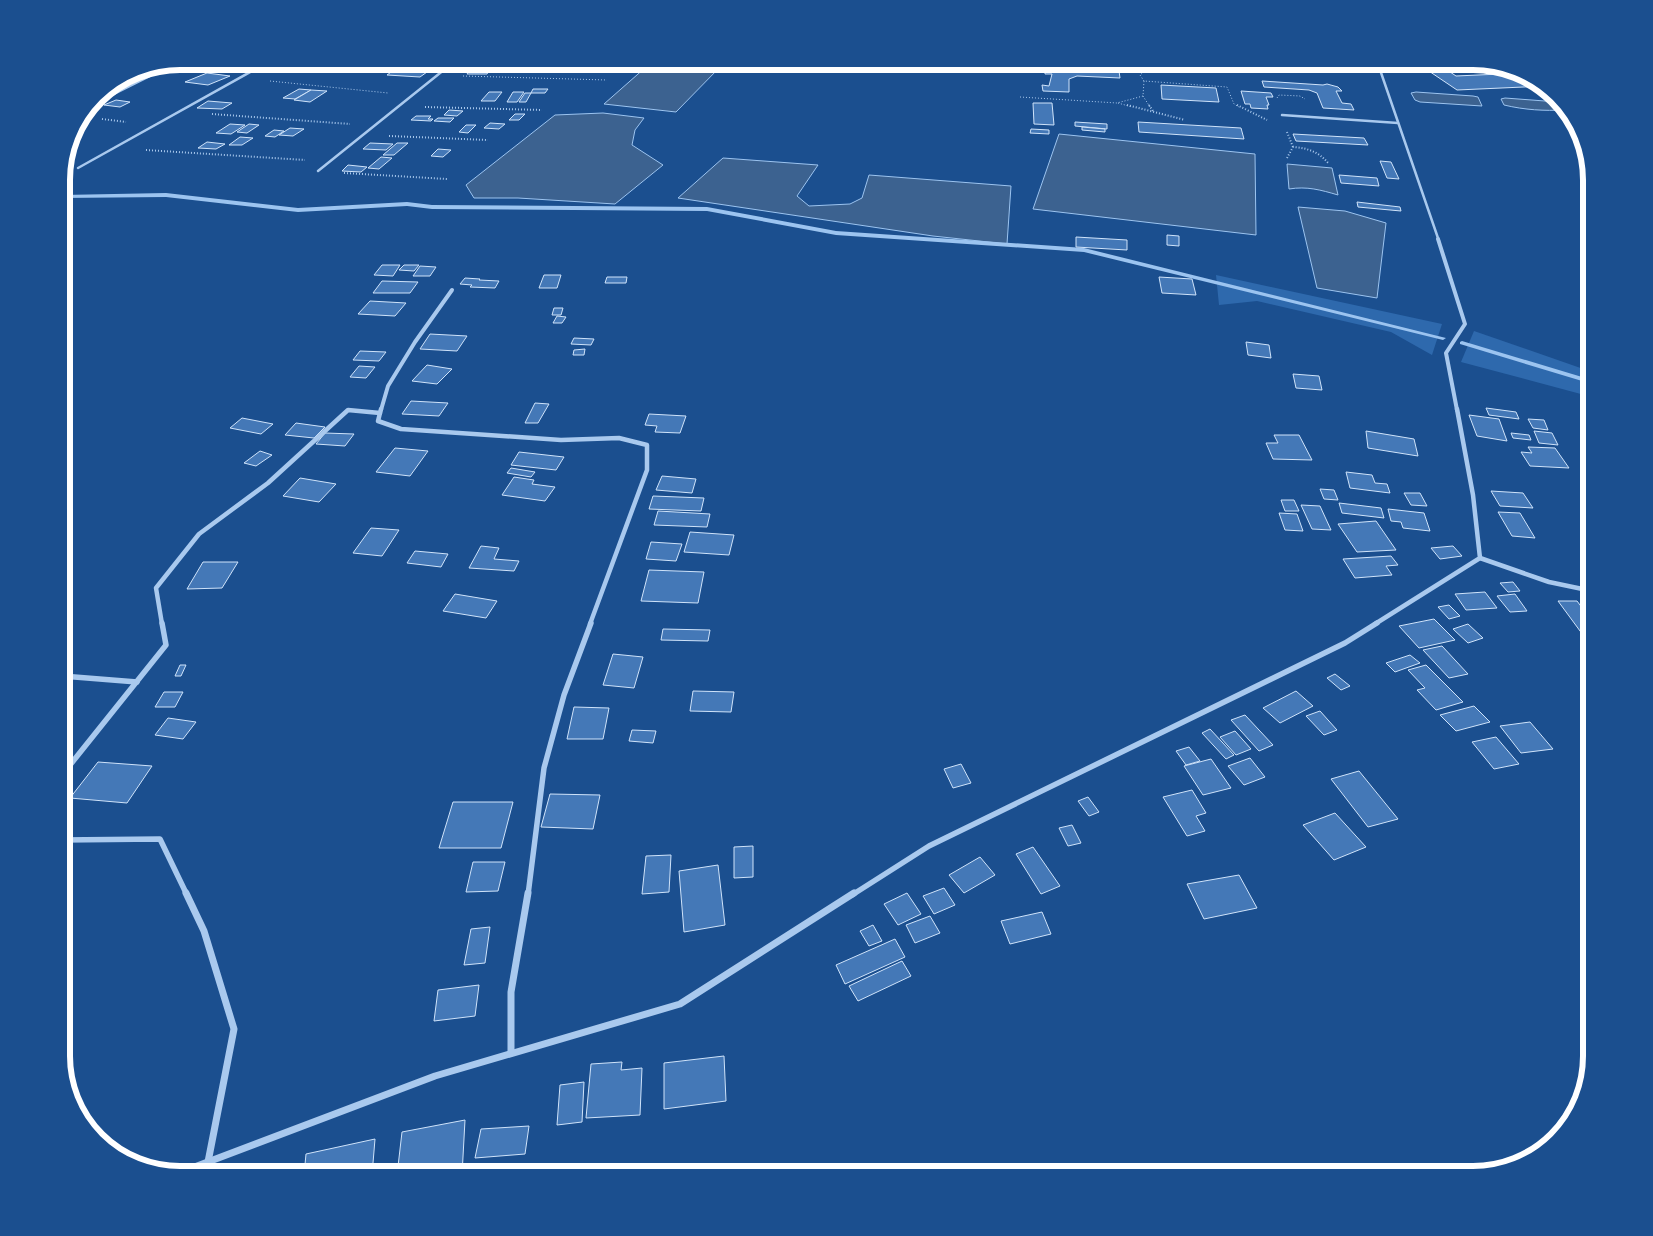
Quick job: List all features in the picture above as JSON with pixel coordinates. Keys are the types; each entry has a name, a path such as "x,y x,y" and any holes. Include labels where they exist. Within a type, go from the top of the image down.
{"street":[{"path":"78,168 254,70"},
{"path":"318,171 443,70"},
{"path":"1380,70 1450,273 1465,324 1446,354 1473,495 1480,558"},
{"path":"108,97 158,72"},
{"path":"1282,116 1398,123"},
{"path":"452,290 414,342 388,386 378,421 401,429 561,440 619,438 647,445 647,470 564,695 544,768 530,884 511,992 511,1053"},
{"path":"70,764 166,645 156,588 199,534 268,483 348,410 380,413"},
{"path":"1480,558 1528,577 1569,589 1583,590"},
{"path":"197,1166 435,1076 680,1004 929,846 1345,643 1480,558"},
{"path":"70,677 137,682"},
{"path":"70,840 160,839 204,931 234,1029 208,1162"}],"path":[{"path":"1146,70 1140,75 1144,81 1143,96 1153,112"},
{"path":"437,75 607,80"},
{"path":"239,78 413,95"},
{"path":"1144,81 1227,87 1234,104 1269,121"},
{"path":"1117,103 1143,96"},
{"path":"1020,97 1117,103 1185,120"},
{"path":"400,106 542,110"},
{"path":"178,112 374,126"},
{"path":"99,119 153,126"},
{"path":"1286,130 1293,147"},
{"path":"364,134 488,140"},
{"path":"1286,158 1293,147"},
{"path":"1293,147 1306,148 1321,154 1329,164"},
{"path":"113,148 330,162"},
{"path":"318,171 447,179"}],"shaded area":[{"path":"643,70 717,70 676,112 604,104"},
{"path":"1411,93 1478,97 1482,106 1420,102 1415,100"},
{"path":"1501,99 1550,101 1558,110 1535,110 1512,107 1504,105"},
{"path":"603,113 644,118 635,130 632,145 663,165 615,204 518,198 474,198 466,185 555,115"},
{"path":"1059,134 1255,154 1256,235 1033,209"},
{"path":"723,158 818,165 797,196 809,206 850,204 862,198 869,175 1011,186 1007,244 933,236 678,198"},
{"path":"1287,164 1332,168 1338,195 1308,188 1289,189"},
{"path":"1298,207 1345,211 1386,223 1377,298 1317,288"},
{"path":"1216,275 1442,324 1432,355 1391,332 1257,301 1219,305"},
{"path":"1474,331 1583,369 1583,395 1461,362"}],"building":[{"path":"394,70 427,72 420,77 387,75"},
{"path":"470,70 489,70 487,74 467,74"},
{"path":"1045,70 1100,70 1119,71 1120,78 1077,76 1069,79 1069,92 1043,91 1042,85 1049,86 1052,74 1045,74"},
{"path":"1427,70 1447,70 1456,76 1502,74 1532,87 1457,90"},
{"path":"207,73 230,76 208,85 185,82"},
{"path":"1262,81 1327,84 1338,87 1342,91 1336,91 1342,103 1351,104 1354,110 1323,108 1317,93 1309,90 1264,87"},
{"path":"1161,85 1216,88 1219,102 1162,99"},
{"path":"299,89 311,90 295,99 283,98"},
{"path":"533,89 548,89 545,93 531,93"},
{"path":"311,90 327,91 310,102 294,100"},
{"path":"1241,91 1271,93 1273,97 1266,97 1269,105 1267,105 1268,109 1251,108 1250,104 1245,104"},
{"path":"489,92 502,92 495,101 481,101"},
{"path":"513,92 524,92 517,102 507,102"},
{"path":"525,93 531,93 526,102 519,102"},
{"path":"116,100 130,102 120,107 104,105"},
{"path":"208,101 232,103 222,109 197,108"},
{"path":"1033,103 1052,103 1054,125 1034,124"},
{"path":"449,110 463,111 457,116 444,115"},
{"path":"515,114 525,114 519,120 509,120"},
{"path":"416,116 431,116 428,119 433,119 431,121 411,120"},
{"path":"438,118 454,118 450,122 434,121"},
{"path":"1075,122 1107,124 1107,129 1075,126"},
{"path":"1138,122 1241,128 1244,139 1139,132"},
{"path":"490,123 505,124 499,129 484,128"},
{"path":"230,124 245,125 231,134 216,133"},
{"path":"249,124 259,125 247,133 237,132"},
{"path":"466,125 476,125 468,133 459,132"},
{"path":"1082,127 1105,129 1105,132 1082,130"},
{"path":"290,128 304,129 293,136 279,135"},
{"path":"1031,129 1049,130 1049,134 1030,133"},
{"path":"274,130 284,131 275,137 265,136"},
{"path":"1293,134 1364,138 1368,145 1296,141"},
{"path":"240,137 253,138 242,145 229,145"},
{"path":"207,142 225,144 216,149 198,148"},
{"path":"370,143 393,144 386,150 363,149"},
{"path":"397,143 408,143 394,155 383,155"},
{"path":"438,149 451,150 443,157 431,156"},
{"path":"381,157 392,158 379,169 368,168"},
{"path":"1380,161 1391,162 1399,179 1387,178"},
{"path":"348,165 367,167 361,172 342,171"},
{"path":"1339,175 1377,178 1379,186 1341,183"},
{"path":"1357,202 1400,207 1401,211 1358,207"},
{"path":"1167,235 1179,236 1179,246 1167,245"},
{"path":"1076,237 1127,240 1127,250 1076,247"},
{"path":"382,265 400,265 393,276 374,275"},
{"path":"404,265 419,265 414,271 399,270"},
{"path":"420,266 436,267 430,276 413,276"},
{"path":"544,275 561,275 557,288 539,288"},
{"path":"607,277 627,277 626,283 605,283"},
{"path":"1159,277 1192,279 1196,295 1162,293"},
{"path":"465,278 499,281 495,288 470,287 472,285 460,284"},
{"path":"382,281 418,282 410,293 373,293"},
{"path":"370,301 406,303 395,316 358,314"},
{"path":"554,308 563,308 561,315 552,315"},
{"path":"557,316 566,317 562,323 553,323"},
{"path":"430,334 467,336 457,351 420,349"},
{"path":"574,338 594,339 591,345 571,344"},
{"path":"1246,342 1269,345 1271,358 1248,355"},
{"path":"585,349 584,355 573,355 574,350"},
{"path":"360,351 386,352 379,361 353,360"},
{"path":"427,365 452,369 437,384 412,381"},
{"path":"359,366 375,367 366,378 350,377"},
{"path":"1293,374 1319,376 1322,390 1296,388"},
{"path":"411,401 448,403 439,416 402,414"},
{"path":"535,403 549,404 538,423 525,423"},
{"path":"1486,408 1516,412 1519,419 1489,415"},
{"path":"649,414 686,416 680,433 655,432 657,426 645,425"},
{"path":"1469,415 1499,419 1507,441 1477,436"},
{"path":"242,418 273,424 261,434 230,428"},
{"path":"1528,419 1544,420 1548,430 1533,428"},
{"path":"296,423 325,427 314,438 285,435"},
{"path":"1366,431 1414,439 1418,456 1368,448"},
{"path":"1534,431 1552,433 1558,445 1539,443"},
{"path":"325,433 354,434 345,446 316,444"},
{"path":"1511,433 1529,435 1531,440 1513,438"},
{"path":"1274,435 1299,435 1312,460 1273,459 1266,443 1278,443"},
{"path":"1528,447 1555,448 1569,468 1530,466 1521,452 1532,453"},
{"path":"395,448 428,451 410,476 376,472"},
{"path":"260,451 272,455 256,466 244,463"},
{"path":"519,452 564,457 556,470 511,465"},
{"path":"511,468 535,472 531,477 507,473"},
{"path":"1346,472 1372,475 1375,483 1387,484 1390,493 1350,488"},
{"path":"662,476 696,479 692,493 656,490"},
{"path":"514,477 534,480 532,484 555,487 545,501 502,495"},
{"path":"300,478 336,484 319,502 283,496"},
{"path":"1320,489 1334,490 1338,500 1324,499"},
{"path":"1491,491 1523,493 1533,508 1500,506"},
{"path":"1404,493 1420,493 1427,506 1411,505"},
{"path":"653,496 704,498 701,511 649,509"},
{"path":"1281,500 1294,500 1299,511 1285,511"},
{"path":"1339,503 1381,508 1384,518 1342,513"},
{"path":"1301,505 1320,506 1331,530 1312,529"},
{"path":"1388,509 1424,513 1430,531 1403,528 1401,522 1391,521"},
{"path":"658,511 710,514 707,527 654,525"},
{"path":"1498,512 1520,513 1535,538 1512,536"},
{"path":"1279,513 1297,514 1303,531 1285,530"},
{"path":"1376,521 1396,550 1357,552 1338,524"},
{"path":"371,528 399,530 382,556 353,553"},
{"path":"690,532 734,535 729,555 684,552"},
{"path":"651,542 682,544 676,561 646,559"},
{"path":"481,546 499,548 494,559 519,561 514,571 469,568"},
{"path":"1453,546 1462,556 1440,559 1431,548"},
{"path":"415,551 448,554 441,567 407,563"},
{"path":"1391,556 1398,565 1386,566 1392,575 1355,578 1343,559"},
{"path":"203,562 238,562 222,588 187,589"},
{"path":"649,570 704,572 698,603 641,601"},
{"path":"1513,582 1520,591 1508,592 1500,583"},
{"path":"1485,592 1497,608 1466,610 1455,594"},
{"path":"455,594 497,601 486,618 443,611"},
{"path":"1515,594 1527,611 1510,612 1497,596"},
{"path":"1558,601 1577,601 1583,609 1583,635"},
{"path":"1449,605 1460,616 1449,619 1438,607"},
{"path":"1434,619 1455,640 1419,648 1399,626"},
{"path":"1468,624 1483,638 1468,643 1453,629"},
{"path":"663,629 710,630 708,641 661,640"},
{"path":"1442,646 1468,674 1449,678 1423,650"},
{"path":"613,654 643,657 634,688 603,685"},
{"path":"1410,655 1420,663 1395,672 1386,663"},
{"path":"180,665 186,665 181,676 175,676"},
{"path":"1426,665 1463,702 1436,710 1417,690 1425,688 1408,670"},
{"path":"1335,674 1350,686 1341,690 1327,678"},
{"path":"693,691 734,692 731,712 690,711"},
{"path":"1296,691 1313,706 1280,723 1263,708"},
{"path":"164,692 183,692 175,707 155,707"},
{"path":"1474,706 1490,722 1456,731 1440,715"},
{"path":"574,707 609,708 603,739 567,739"},
{"path":"1320,711 1337,730 1324,735 1306,716"},
{"path":"1245,715 1273,745 1259,751 1231,720"},
{"path":"168,718 196,722 183,739 155,735"},
{"path":"1530,722 1553,749 1521,753 1500,726"},
{"path":"1210,729 1234,755 1226,759 1202,733"},
{"path":"632,730 656,731 653,743 629,741"},
{"path":"1235,731 1251,749 1236,755 1220,737"},
{"path":"1496,737 1519,764 1494,769 1472,742"},
{"path":"1189,747 1200,761 1186,765 1176,751"},
{"path":"1250,758 1265,777 1244,785 1228,766"},
{"path":"1211,759 1231,788 1203,795 1184,766"},
{"path":"98,762 152,766 127,803 70,798"},
{"path":"961,764 971,783 953,788 944,769"},
{"path":"1359,771 1398,819 1368,827 1331,779"},
{"path":"1192,790 1206,813 1196,816 1205,831 1187,836 1163,797"},
{"path":"550,794 600,795 593,829 541,827"},
{"path":"1088,797 1099,812 1089,816 1078,801"},
{"path":"453,802 513,802 501,848 439,848"},
{"path":"1335,813 1366,847 1334,860 1303,825"},
{"path":"1072,825 1081,843 1068,846 1059,828"},
{"path":"753,846 753,877 734,878 734,847"},
{"path":"1033,847 1060,886 1041,894 1016,854"},
{"path":"671,855 669,892 642,894 646,856"},
{"path":"980,857 995,875 964,893 949,875"},
{"path":"473,862 505,862 498,891 466,892"},
{"path":"718,865 725,925 684,932 679,871"},
{"path":"1239,875 1257,908 1204,919 1187,884"},
{"path":"944,888 955,905 934,914 923,896"},
{"path":"907,893 921,914 898,925 884,904"},
{"path":"1042,912 1051,934 1010,944 1001,921"},
{"path":"930,916 940,933 915,943 906,925"},
{"path":"873,925 882,941 869,946 860,931"},
{"path":"490,927 485,963 464,965 471,929"},
{"path":"895,939 905,957 845,984 836,965"},
{"path":"902,961 911,976 858,1001 849,986"},
{"path":"479,985 475,1016 434,1021 438,990"},
{"path":"724,1056 726,1101 664,1109 664,1063"},
{"path":"622,1062 621,1070 642,1068 640,1115 586,1118 591,1064"},
{"path":"584,1082 582,1122 557,1125 560,1085"},
{"path":"465,1120 462,1166 398,1166 402,1132"},
{"path":"529,1126 525,1154 475,1158 481,1129"},
{"path":"375,1139 373,1166 305,1166 306,1154"}],"waterway":[{"path":"70,197 166,195 298,210 407,204 432,207 707,209 836,233 1084,250 1443,338"},
{"path":"1462,343 1583,379"}]}
